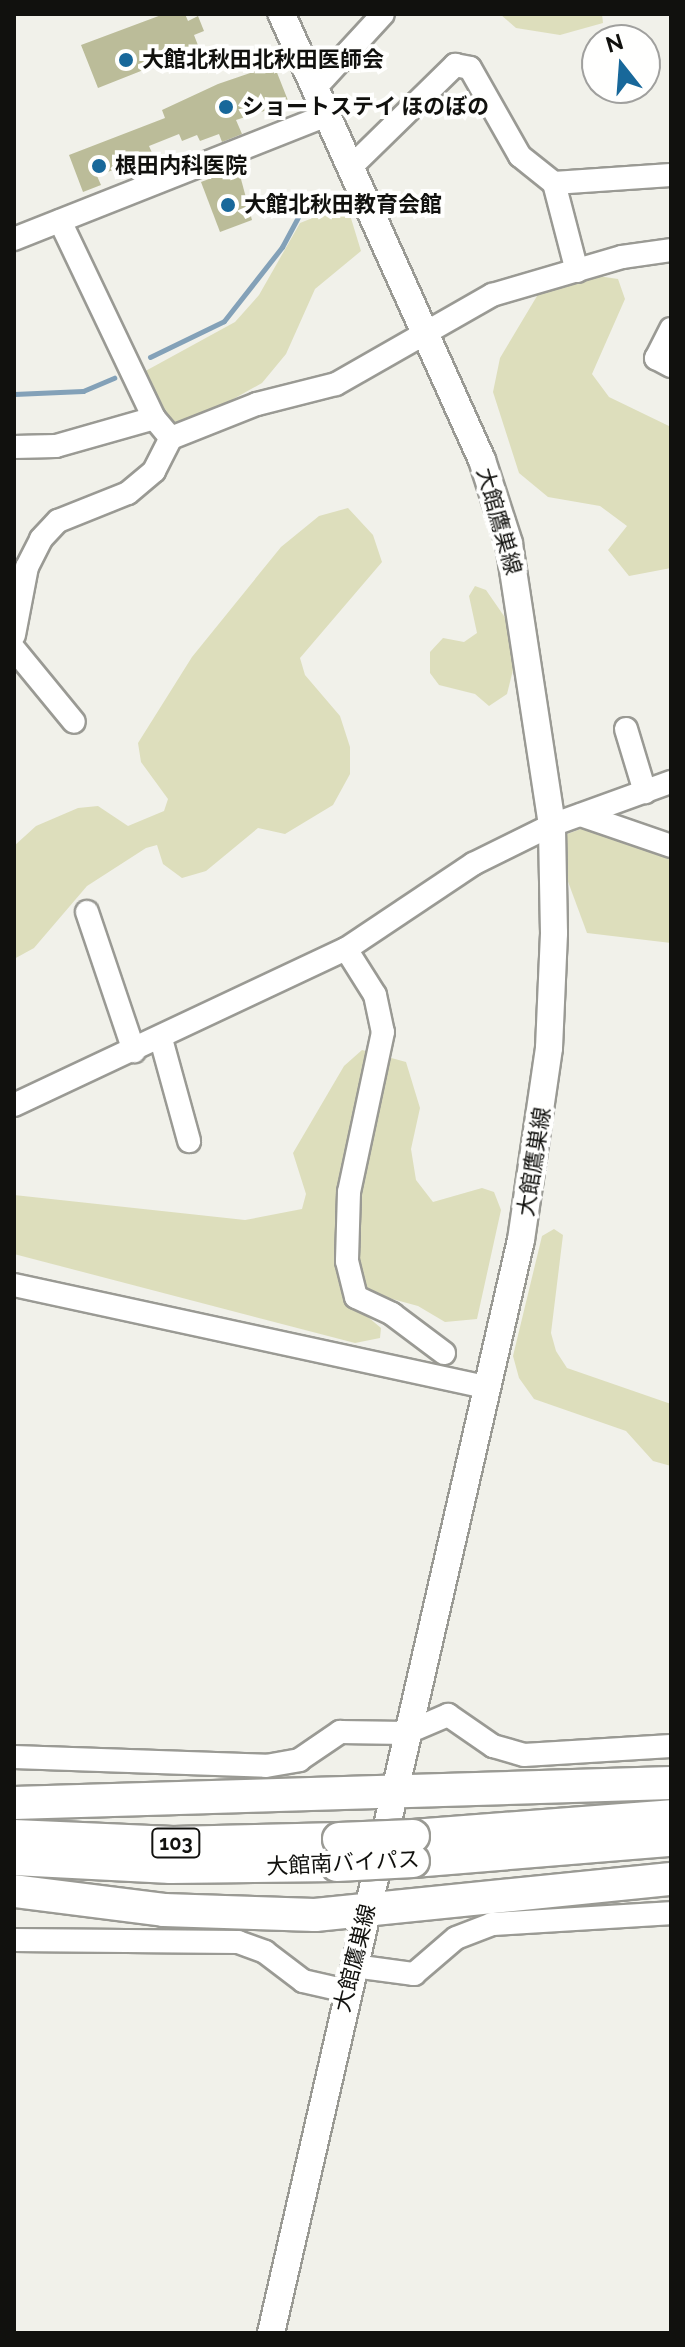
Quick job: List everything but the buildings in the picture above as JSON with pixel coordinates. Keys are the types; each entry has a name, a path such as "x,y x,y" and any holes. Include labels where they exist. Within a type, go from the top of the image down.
{"highway":[{"path":"14,1803 395,1788 671,1783"},
{"name":"大館南バイパス","path":"413,1848 671,1816"},
{"name":"大館南バイパス","path":"14,1836 338,1852"},
{"name":"大館南バイパス","path":"14,1859 158,1867 413,1848 671,1840"},
{"path":"14,1891 164,1910 366,1913 671,1879"}],"main road":[{"name":"大館鷹巣線","path":"271,2333 539,1143 554,933 552,825 509,543 482,460 282,14"}],"street":[{"path":"315,88 383,14"},
{"path":"351,167 455,65 470,68 520,156 554,183 577,271"},
{"path":"14,239 327,115"},
{"path":"554,183 671,175"},
{"path":"60,221 154,418 171,438"},
{"path":"14,635 27,567 41,539 58,521 128,493 154,471 171,438 257,404 336,384 492,295 577,271 671,250"},
{"path":"671,329 656,358 671,366"},
{"path":"14,447 56,446 154,418"},
{"path":"14,649 74,722"},
{"path":"626,729 645,792"},
{"path":"14,1105 161,1039 346,949 473,864 552,825 671,782"},
{"path":"581,815 671,846"},
{"path":"87,912 134,1051"},
{"path":"346,949 375,995 383,1032 349,1192 347,1261 356,1297 392,1314 444,1353"},
{"path":"161,1039 189,1141"},
{"path":"14,1285 484,1387"},
{"path":"14,1757 266,1766 299,1760 355,1729 406,1733 448,1715 493,1746 524,1755 671,1746"},
{"path":"14,1940 238,1942 265,1952 303,1981 414,1974 456,1938 492,1924 671,1913"}],"green space":[{"path":"500,14 602,14 603,23 581,24 581,29 560,35 516,28"},
{"path":"335,209 350,215 361,251 315,289 286,354 262,383 196,420 174,422 159,413 140,374 235,322 259,295 300,223"},
{"path":"598,276 618,279 625,299 592,374 609,397 671,427 671,568 629,576 608,550 627,526 600,506 548,497 519,473 493,392 500,358 540,291"},
{"path":"348,508 373,535 382,562 300,658 305,675 340,716 350,747 350,774 333,805 285,834 258,828 206,871 182,878 163,864 157,845 146,848 87,886 34,948 14,959 14,846 36,826 78,808 98,806 128,826 164,811 168,799 141,762 138,743 192,657 281,547 319,516"},
{"path":"475,586 486,590 513,629 516,658 507,694 489,706 475,694 439,685 430,673 430,652 443,638 464,642 477,633 469,596"},
{"path":"589,826 671,853 671,943 587,933 560,860 559,837"},
{"path":"362,1050 406,1062 420,1108 411,1149 416,1180 433,1202 482,1188 494,1192 501,1210 477,1319 445,1322 418,1306 352,1288 343,1296 381,1328 380,1338 355,1343 14,1254 14,1195 245,1220 302,1209 306,1194 293,1153 344,1066"},
{"path":"554,1229 563,1235 551,1333 556,1351 567,1368 671,1404 671,1466 653,1461 626,1431 534,1399 519,1378 513,1356 542,1236"}],"waterway":[{"path":"150,357 224,321 282,247 304,206 326,199"},
{"path":"14,394 83,391 114,378"}],"place":[{"name":"大館北秋田北秋田医師会","path":"126,60"},
{"name":"ショートステイ ほのぼの","path":"226,107"},
{"name":"根田内科医院","path":"99,166"},
{"name":"大館北秋田教育会館","path":"228,205"}]}
